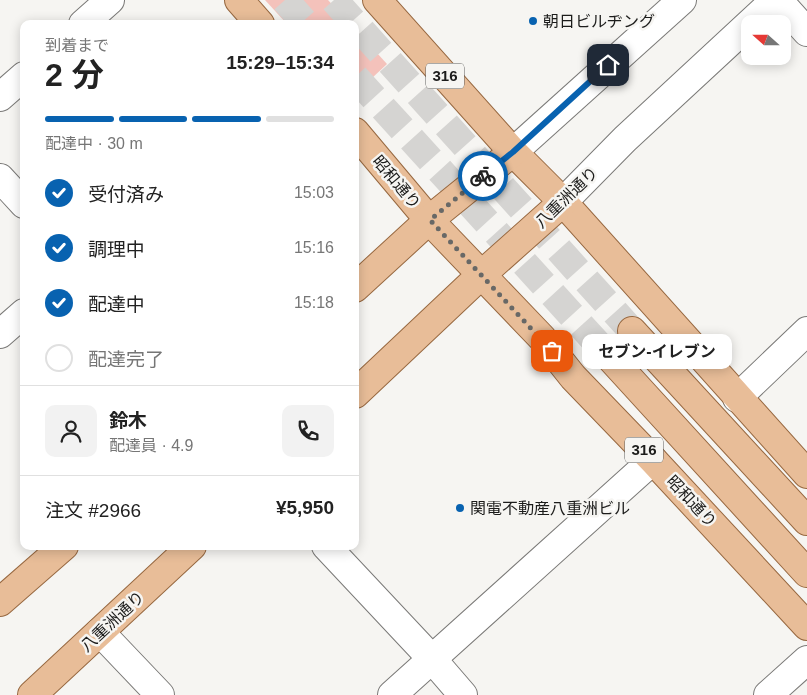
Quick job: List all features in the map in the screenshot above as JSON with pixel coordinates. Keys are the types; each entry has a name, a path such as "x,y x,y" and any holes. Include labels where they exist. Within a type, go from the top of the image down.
{"main road":[{"path":"239,0 256,20"},
{"name":"316","path":"377,0 513,152 563,202 807,474"},
{"name":"昭和通り","path":"359,137 480,276 542,338 573,377 807,626"},
{"path":"359,284 430,220 513,152"},
{"name":"八重洲通り","path":"359,390 480,276 563,202"},
{"path":"632,331 807,521"},
{"name":"316","path":"606,353 807,574"},
{"path":"0,602 59,550"},
{"name":"八重洲通り","path":"32,695 188,550"}],"street":[{"path":"88,20 110,0"},
{"path":"513,152 682,0"},
{"path":"777,0 807,32"},
{"name":"八重洲通り","path":"563,202 625,139 777,0"},
{"path":"0,97 20,80"},
{"path":"0,178 20,197"},
{"path":"0,334 20,316"},
{"path":"737,398 807,331"},
{"path":"392,695 653,460"},
{"path":"330,550 432,659 463,695"},
{"path":"100,632 160,695"},
{"path":"768,695 807,660"}],"shaded area":[{"path":"265,0 328,0 346,20 283,20"},
{"path":"359,33 387,64 359,90"}],"tunnel":[{"path":"285,0 302,20"},
{"path":"334,0 352,20"},
{"path":"359,28 632,331"},
{"path":"359,81 606,353"}],"way so far":[{"path":"483,176 430,220 480,276 542,338 552,351"}],"place":[{"name":"朝日ビルヂング","path":"533,21"},
{"name":"セブン-イレブン","path":"552,351"},
{"name":"関電不動産八重洲ビル","path":"460,508"}],"route":[{"path":"483,176 513,152 608,65"}]}
